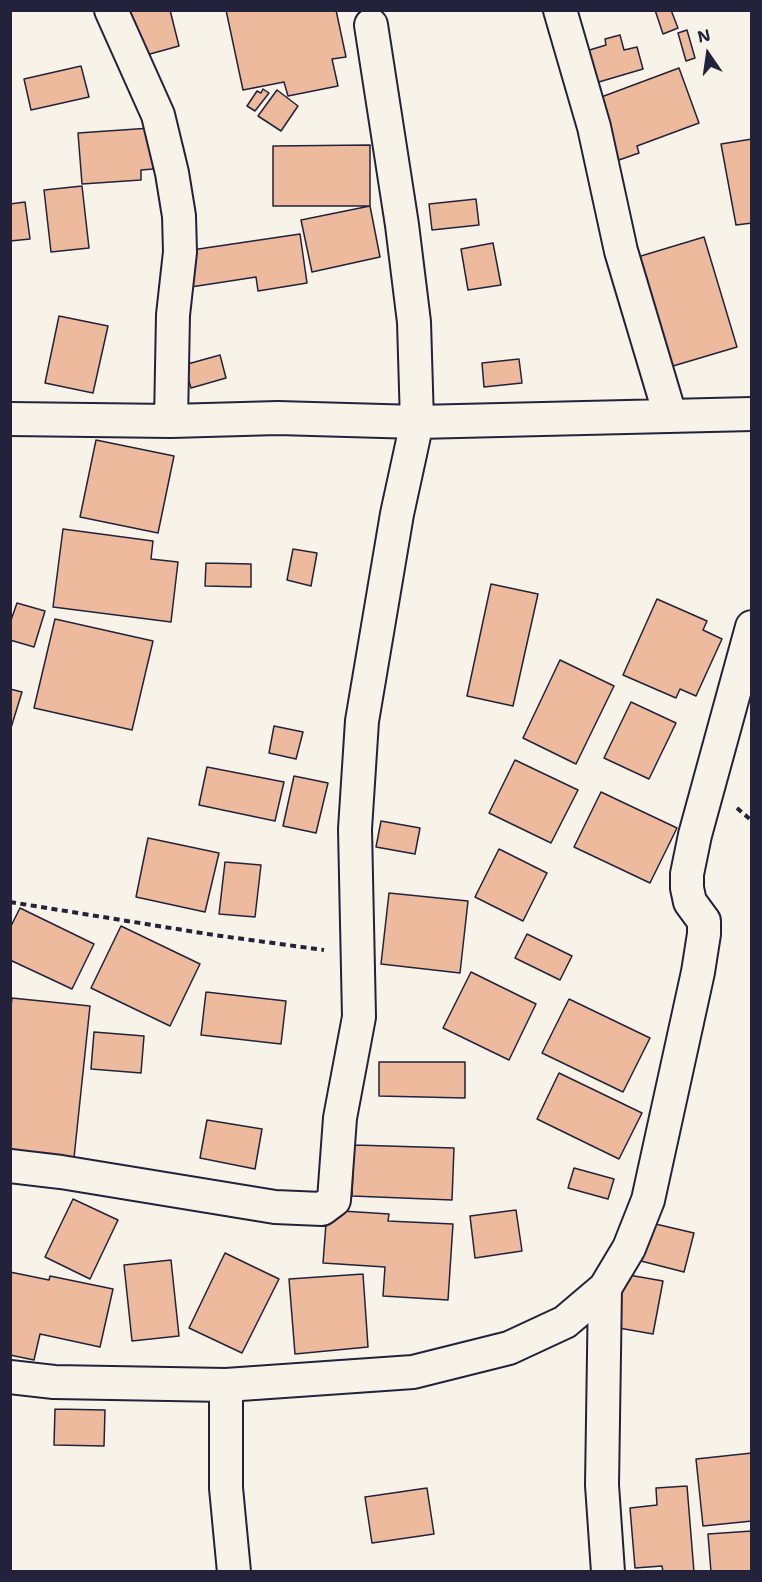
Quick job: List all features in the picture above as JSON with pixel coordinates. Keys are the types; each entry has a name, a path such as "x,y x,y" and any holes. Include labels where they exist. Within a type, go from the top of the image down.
{"street":[{"path":"111,10 158,114 172,173 180,252 173,315 171,421"},
{"path":"560,10 594,127 621,251 670,415"},
{"path":"10,1166 61,1172 275,1207 322,1209 334,1200 340,1118 359,1017 355,829 362,721 397,514 417,422 414,322 402,225 370,25"},
{"path":"12,425 278,418 417,422 752,414"},
{"path":"10,1377 54,1382 226,1385 413,1372 509,1348 566,1322 605,1288 628,1248 648,1200 684,1038 704,934 704,921 690,902 687,874 695,835 752,627"},
{"path":"605,1288 602,1475 608,1572"},
{"path":"226,1385 226,1488 234,1572"}],"path":[{"path":"10,902 214,935 359,955"}],"building":[{"path":"128,10 170,10 179,46 139,57"},
{"path":"226,10 336,10 346,57 332,59 338,86 288,96 284,82 243,90"},
{"path":"655,10 671,10 678,28 663,34"},
{"path":"687,30 695,58 686,61 678,33"},
{"path":"620,35 624,50 637,47 643,69 592,84 583,52 606,45 605,39"},
{"path":"81,66 89,97 31,110 24,79"},
{"path":"679,68 699,123 637,146 639,153 619,160 596,99"},
{"path":"263,89 269,93 255,111 247,106 257,91 261,93"},
{"path":"277,90 298,106 281,131 258,116"},
{"path":"151,128 153,169 141,170 141,180 82,184 78,133"},
{"path":"752,139 752,223 736,225 721,144"},
{"path":"370,145 370,206 273,206 273,146"},
{"path":"82,186 89,248 51,252 44,190"},
{"path":"476,199 479,225 432,230 429,204"},
{"path":"25,202 30,239 10,241 10,204"},
{"path":"370,206 380,257 312,272 301,220"},
{"path":"300,234 307,283 258,291 256,277 191,287 185,251"},
{"path":"704,237 737,347 663,369 631,259"},
{"path":"493,243 501,285 468,290 461,249"},
{"path":"59,316 108,326 93,393 45,383"},
{"path":"220,355 226,378 191,388 184,365"},
{"path":"519,359 522,383 484,387 482,363"},
{"path":"96,440 174,456 158,533 80,517"},
{"path":"63,529 153,541 151,559 178,562 171,622 53,607"},
{"path":"293,549 317,553 311,586 287,580"},
{"path":"206,563 251,564 251,587 205,586"},
{"path":"491,584 538,594 513,706 467,696"},
{"path":"657,599 707,621 703,630 722,639 696,696 680,689 676,698 623,675"},
{"path":"17,603 45,611 34,647 10,640 10,623"},
{"path":"55,619 153,641 132,730 34,708"},
{"path":"560,660 614,686 576,764 523,738"},
{"path":"10,689 22,692 10,731"},
{"path":"631,702 676,723 649,779 604,758"},
{"path":"274,726 303,732 296,759 269,753"},
{"path":"515,760 578,790 551,843 489,813"},
{"path":"207,767 284,782 275,821 199,805"},
{"path":"294,776 328,783 316,833 283,826"},
{"path":"601,792 677,828 650,883 574,847"},
{"path":"381,821 420,828 415,854 376,847"},
{"path":"148,838 219,853 205,912 136,897"},
{"path":"499,849 547,873 523,921 475,897"},
{"path":"225,862 261,865 255,917 219,914"},
{"path":"389,893 468,901 460,973 381,964"},
{"path":"20,908 94,944 72,989 10,960 10,928"},
{"path":"121,926 200,964 170,1026 91,988"},
{"path":"527,934 572,956 560,980 515,958"},
{"path":"471,972 536,1004 509,1060 443,1028"},
{"path":"206,992 286,1001 281,1044 201,1035"},
{"path":"12,998 90,1006 73,1167 10,1161"},
{"path":"569,999 650,1038 623,1092 542,1053"},
{"path":"94,1032 144,1036 141,1073 91,1069"},
{"path":"379,1062 465,1062 465,1098 379,1096"},
{"path":"559,1073 642,1113 619,1159 537,1119"},
{"path":"207,1120 262,1129 255,1169 200,1158"},
{"path":"354,1145 454,1148 452,1200 352,1196"},
{"path":"574,1168 614,1179 608,1199 568,1188"},
{"path":"73,1199 118,1220 90,1279 45,1257"},
{"path":"327,1210 389,1214 388,1221 453,1224 448,1300 383,1296 385,1267 323,1263"},
{"path":"516,1210 522,1251 475,1258 470,1216"},
{"path":"647,1222 694,1233 684,1272 637,1260"},
{"path":"225,1253 279,1279 242,1353 189,1328"},
{"path":"171,1260 179,1336 132,1341 124,1265"},
{"path":"10,1272 49,1280 50,1276 113,1289 100,1347 40,1334 34,1360 10,1355"},
{"path":"363,1274 368,1347 295,1354 289,1279"},
{"path":"623,1274 663,1281 653,1334 613,1327"},
{"path":"55,1409 105,1410 104,1446 54,1445"},
{"path":"752,1453 752,1521 703,1526 696,1459"},
{"path":"687,1486 694,1572 663,1572 662,1566 635,1568 630,1508 657,1505 656,1488"},
{"path":"427,1488 434,1534 372,1543 365,1497"},
{"path":"752,1531 752,1572 711,1572 708,1534"}]}
